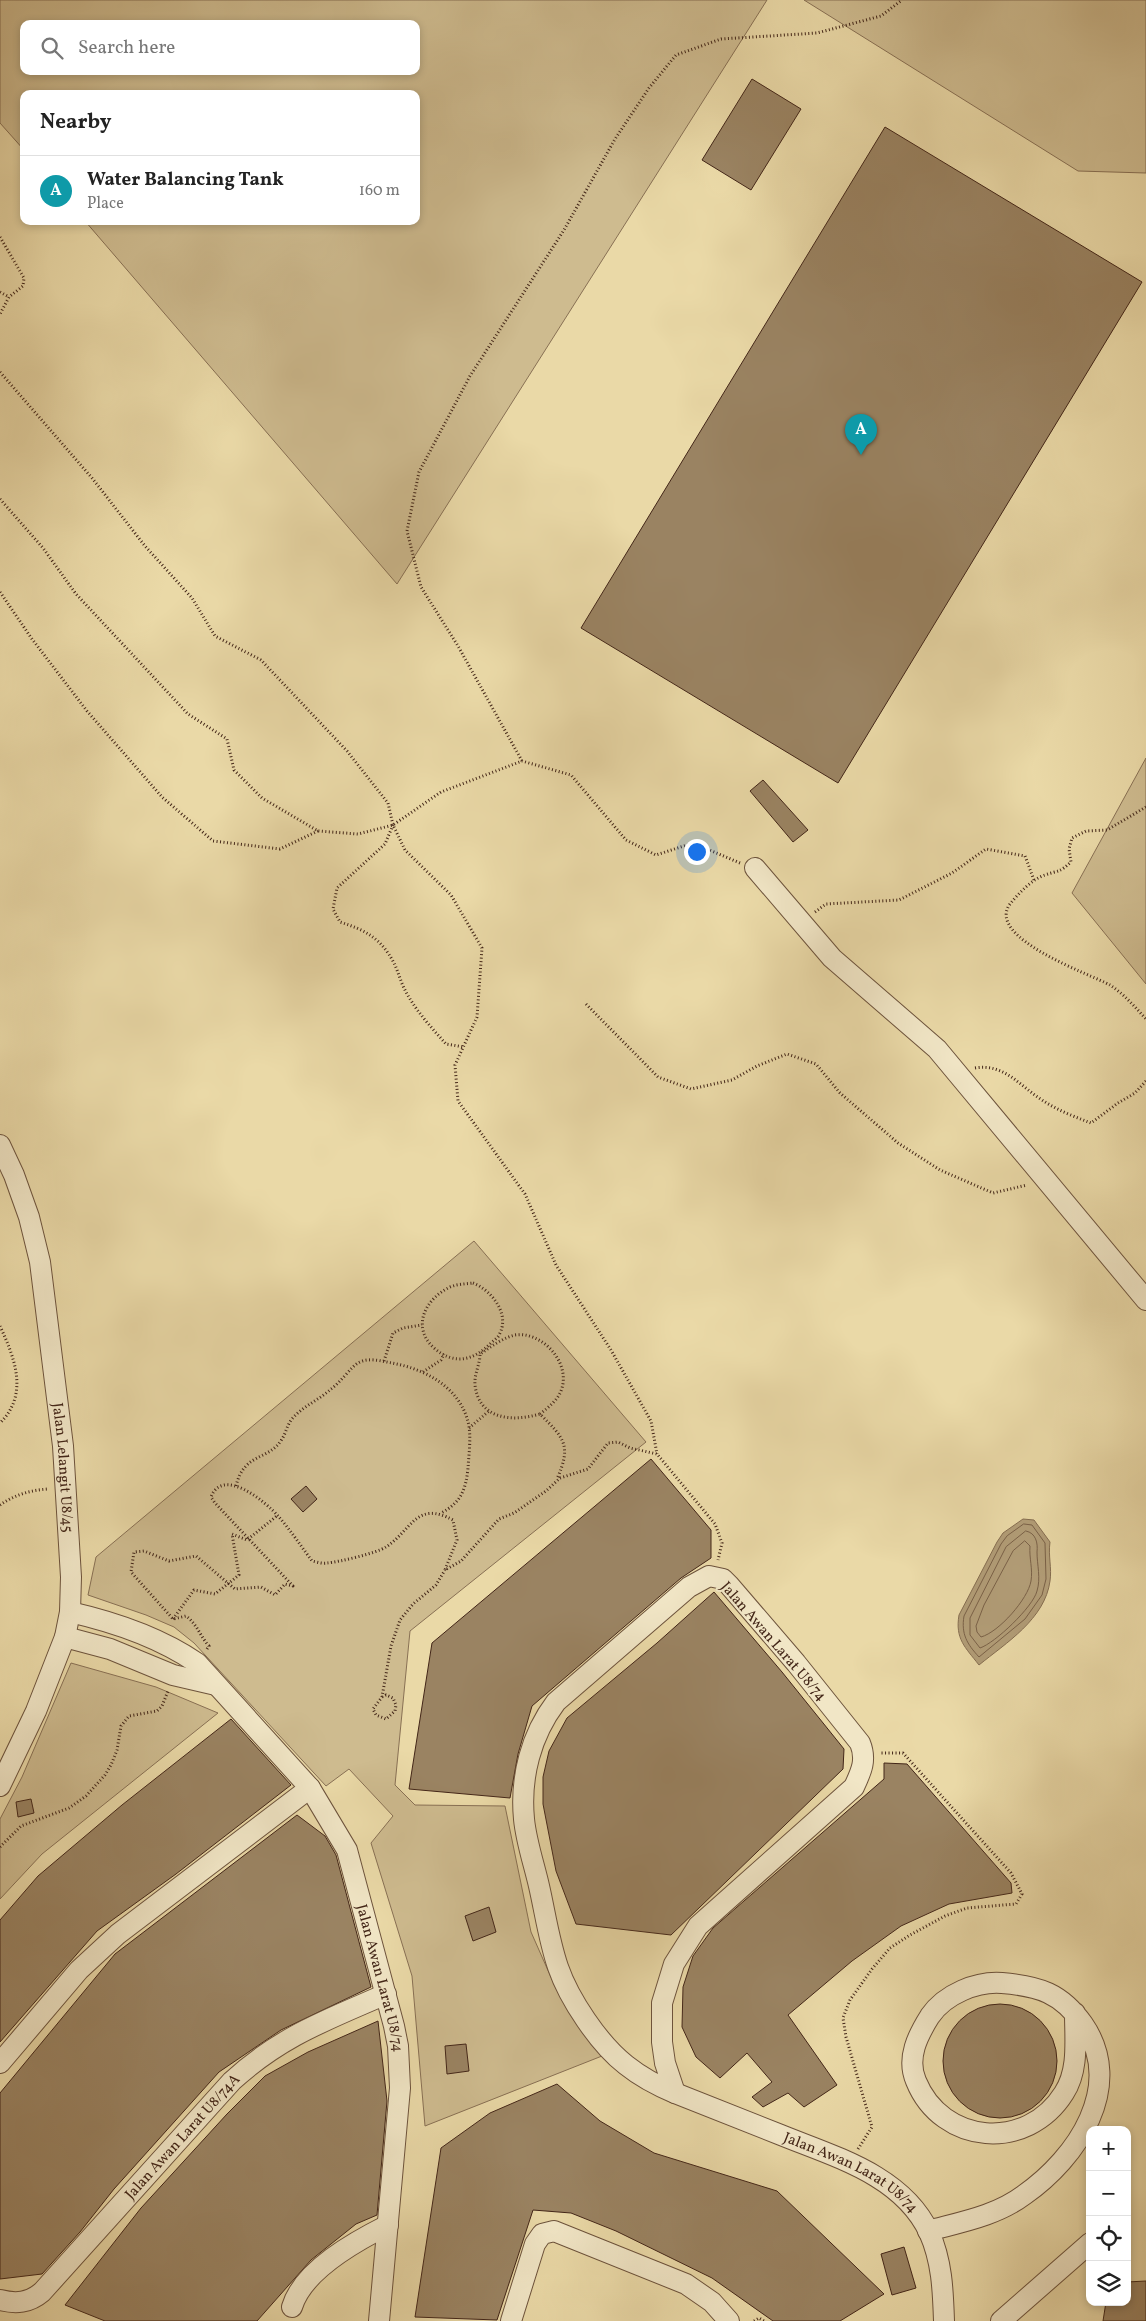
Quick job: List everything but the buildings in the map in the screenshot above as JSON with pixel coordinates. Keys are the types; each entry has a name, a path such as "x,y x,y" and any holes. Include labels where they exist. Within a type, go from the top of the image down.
{"street":[{"path":"755,868 802,920 832,958 937,1048 1146,1300"},
{"name":"Jalan Lelangit U8/45","path":"0,1145 26,1208 40,1262 56,1379 66,1489 71,1577 70,1612 65,1637 36,1711 0,1786"},
{"name":"Jalan Awan Larat U8/74","path":"864,1760 864,1752 860,1743 796,1663 729,1584 709,1576 688,1587 556,1702 544,1718 533,1744 524,1785 524,1820 558,1967 576,2003 597,2034 625,2065 654,2084 848,2162 895,2190 909,2203 928,2231 940,2266 943,2284 944,2321"},
{"name":"Jalan Awan Larat U8/74","path":"70,1612 100,1619 133,1630 174,1649 191,1670"},
{"name":"Jalan Awan Larat U8/74","path":"65,1637 191,1670 216,1685 244,1713 310,1788 347,1850 386,1994 398,2046 400,2073 379,2321"},
{"path":"675,2093 665,2063 662,2042 662,2003 674,1964 698,1926 854,1787 864,1760"},
{"path":"0,2063 79,1970 118,1934 310,1788"},
{"path":"928,2231 994,2212 1024,2195 1072,2150 1093,2110 1100,2087 1097,2051 1092,2038 1075,2013 1060,2000 1030,1986 993,1982 975,1985 959,1992 934,2010 918,2034 912,2054 915,2080 925,2099 944,2120 971,2132 982,2134 1009,2133 1020,2129 1046,2114 1064,2094 1074,2072 1075,2013"},
{"name":"Jalan Awan Larat U8/74A","path":"0,2300 11,2303 28,2301 42,2292 232,2081 256,2060 297,2033 386,1994"},
{"path":"292,2306 298,2290 341,2251 388,2225"},
{"path":"511,2321 535,2244 542,2234 554,2231 686,2284 712,2302 729,2321"},
{"path":"1001,2321 1086,2247"}],"path":[{"path":"522,761 480,684 421,587 407,531 418,472 470,376 564,230 615,139 649,88 676,55 721,39 817,33 881,16 902,0"},
{"path":"0,237 24,278 23,286 9,297 0,314"},
{"path":"0,292 9,297"},
{"path":"0,372 92,478 145,546 192,598 215,636 261,660 347,751 388,803 393,825 405,850 451,895 482,948 477,1017 455,1066 458,1101 525,1194 556,1265 611,1350 651,1421 657,1454 715,1524 722,1543 718,1563 709,1576"},
{"path":"0,382 6,380"},
{"path":"0,499 43,548 76,594 188,714 227,739 234,770 262,798 318,831 358,834 393,825 442,792 522,761 571,775 626,840 656,855 693,843 725,858 755,868"},
{"path":"0,592 32,639 87,711 162,797 213,841 280,849 318,831"},
{"path":"1146,807 1107,830 1086,831 1072,838 1069,849 1071,862 1060,872 1046,874 1034,880 1009,906 1007,920 1016,935 1029,946 1112,986 1132,1003 1146,1019"},
{"path":"393,825 385,844 337,888 332,909 340,922 358,928 377,938 393,962 404,989 428,1024 446,1044 464,1047"},
{"path":"802,920 826,904 899,900 952,873 986,849 1025,856 1034,880"},
{"path":"586,1004 658,1077 690,1089 732,1080 757,1066 788,1054 816,1064 840,1093 898,1143 940,1170 993,1193 1024,1187 1043,1176"},
{"path":"961,1078 971,1068 986,1066 1006,1072 1043,1101 1091,1123 1135,1093 1146,1081"},
{"path":"480,1354 475,1386 481,1402 493,1414 511,1419 540,1414 553,1403 562,1387 562,1366 553,1352 537,1339 524,1335 506,1338 480,1354 466,1359 444,1354 429,1342 424,1335 422,1325 424,1313 443,1292 451,1287 463,1284 481,1286 493,1298 502,1316 500,1334 480,1354"},
{"path":"384,1361 393,1333 403,1328 422,1325"},
{"path":"0,1326 13,1360 18,1385 13,1408 0,1423"},
{"path":"423,1372 442,1360 444,1354"},
{"path":"173,1619 132,1572 134,1552 144,1551 169,1561 196,1556 235,1589 261,1587 275,1595 285,1584 293,1586 248,1540 211,1497 213,1491 221,1484 230,1483 253,1495 278,1516 312,1561 326,1563 378,1552 399,1537 409,1524 422,1514 440,1514 454,1507 460,1498 466,1481 468,1419 453,1394 432,1376 384,1361 359,1362 328,1393 308,1405 292,1419 282,1440 248,1463 242,1471 236,1486"},
{"path":"469,1428 489,1411"},
{"path":"540,1414 562,1436 564,1443 563,1466 556,1482"},
{"path":"445,1570 461,1561 499,1519 514,1513 546,1491 560,1478 588,1469 608,1443 618,1442 630,1448 657,1454"},
{"path":"0,1505 8,1499 36,1490 66,1489"},
{"path":"382,1697 386,1695 393,1698 396,1705 391,1716 386,1719 376,1715 373,1709 382,1697 392,1640 400,1620 413,1604 436,1585 445,1570 457,1540 452,1520 440,1514"},
{"path":"248,1540 278,1516"},
{"path":"173,1619 194,1590 215,1594 239,1575 232,1534 248,1540"},
{"path":"0,1847 21,1826 69,1808 86,1796 106,1775 118,1750 121,1726 129,1716 157,1711 162,1706 167,1692 173,1684 191,1670 209,1646 201,1636 194,1621 186,1616 173,1619"},
{"path":"848,2162 862,2144 872,2126 846,2038 843,2018 850,2000 890,1948 910,1935 945,1916 967,1908 1016,1904 1022,1894 1011,1873 903,1754 877,1753 864,1760"},
{"path":"754,2321 759,2318 764,2321"}],"shaded area":[{"path":"0,0 767,0 397,584 88,225 420,225 420,90 20,90 20,146 0,123"},
{"path":"804,0 1146,0 1146,173 1078,171"},
{"path":"1146,758 1146,984 1072,893"},
{"path":"474,1241 646,1442 410,1631 395,1785 415,1805 505,1806 531,1932 554,1984 602,2056 425,2126 412,1976 371,1843 393,1816 349,1769 326,1786 194,1643 174,1627 88,1595 96,1557"},
{"path":"71,1663 156,1687 218,1713 42,1854 0,1899 0,1819 22,1777"}],"water":[{"path":"1023,1519 1034,1520 1050,1542 1050,1581 1047,1595 1041,1607 1023,1629 979,1665 965,1648 960,1637 958,1630 959,1615 1003,1533"}],"place":[{"name":"Water Balancing Tank","path":"861,455"}]}
